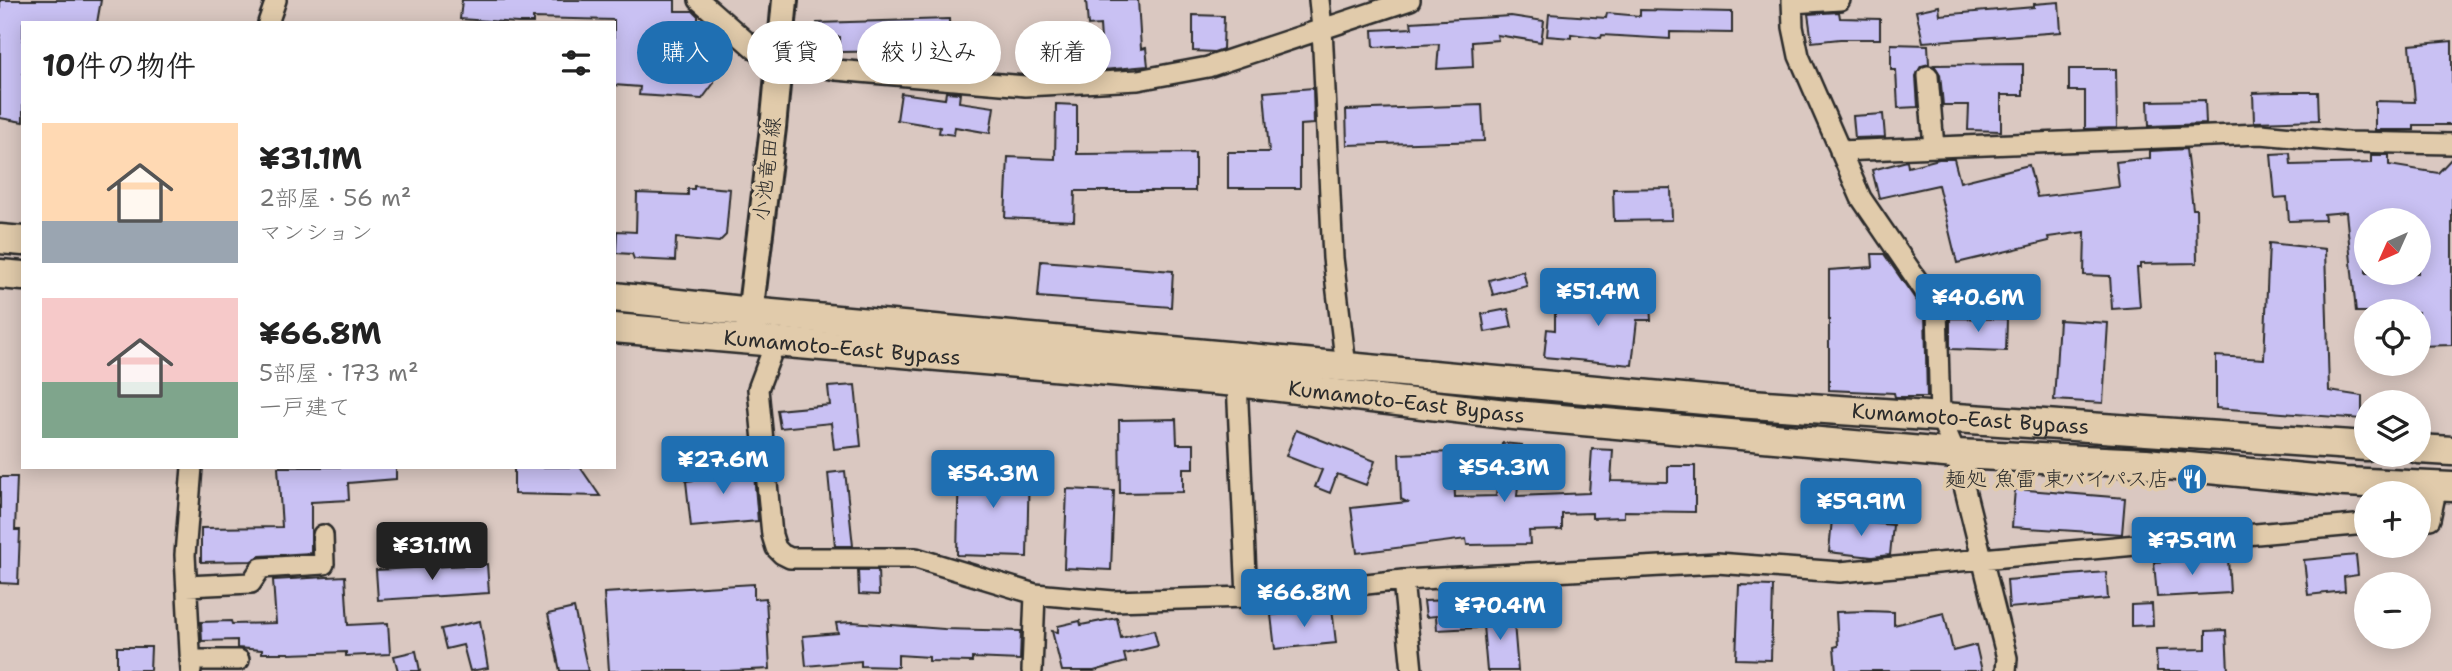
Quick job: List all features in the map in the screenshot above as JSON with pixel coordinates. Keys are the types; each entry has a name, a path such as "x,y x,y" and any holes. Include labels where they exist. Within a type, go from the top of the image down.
{"highway":[{"path":"0,239 21,241"},
{"path":"0,274 21,276"},
{"name":"Kumamoto-East Bypass","path":"616,297 749,325 776,341 1237,382 1514,415 1956,454 2146,463 2345,482 2444,487"},
{"name":"Kumamoto-East Bypass","path":"616,328 749,325 1346,367 1737,403 2354,445"},
{"path":"2431,450 2452,451"}],"main road":[{"name":"小池竜田線","path":"783,21 785,0"},
{"name":"小池竜田線","path":"749,325 777,84"}],"street":[{"path":"269,21 276,0"},
{"path":"699,0 747,42"},
{"path":"1318,0 1322,28 1333,258 1346,367"},
{"path":"843,70 1025,86 1103,84 1208,67 1410,0"},
{"path":"1840,0 1792,1 1793,27 1799,56 1861,198 1937,309 1940,417 1956,454 2007,658 2006,671"},
{"path":"1928,76 1934,147"},
{"path":"1840,151 2261,134 2347,142 2452,144"},
{"path":"776,341 758,388 772,535 776,548 782,554 790,558 813,559 916,558 1035,594 1113,601 1247,597 1403,580 1717,563 1828,572 2354,525"},
{"path":"1237,382 1247,597"},
{"path":"192,469 185,555 191,665 239,660"},
{"path":"2431,517 2444,487"},
{"path":"187,586 250,583 261,568 324,564 323,536"},
{"path":"1403,580 1412,671"},
{"path":"1032,671 1035,594"}],"building":[{"path":"0,0 101,0 97,21 21,21 21,122 0,118"},
{"path":"462,0 675,0 675,11 693,11 698,16 698,21 637,21 637,84 713,84 702,99 639,95 640,87 616,85 614,20 533,18 533,21 460,19"},
{"path":"1086,0 1138,0 1141,49 1146,48 1148,66 1111,69 1111,21 1088,21"},
{"path":"2059,2 2061,32 1923,42 1916,11 1939,6 1940,15 2034,7 2034,4"},
{"path":"1640,10 1732,12 1732,33 1670,32 1670,39 1602,35 1601,38 1571,34 1571,38 1547,36 1549,14 1606,18 1607,13 1640,16"},
{"path":"1839,12 1840,18 1880,19 1880,39 1812,42 1808,14"},
{"path":"1193,15 1224,16 1223,49 1214,52 1193,51"},
{"path":"1511,16 1544,21 1541,42 1497,35 1498,40 1472,42 1473,67 1437,69 1439,44 1374,47 1373,30 1412,28 1411,22"},
{"path":"949,19 949,21 883,21"},
{"path":"843,22 857,22 857,52 843,52"},
{"path":"2452,41 2452,125 2414,125 2414,130 2375,130 2375,101 2415,102 2410,45"},
{"path":"1891,44 1928,45 1929,64 1921,66 1916,76 1918,107 1898,108 1896,70 1891,70"},
{"path":"2023,64 2023,95 2001,95 2001,131 1968,130 1969,105 1943,105 1940,74 1934,65"},
{"path":"2069,69 2116,69 2117,128 2085,129 2085,91 2069,91"},
{"path":"1313,88 1314,124 1300,125 1300,188 1228,188 1228,152 1269,152 1264,92"},
{"path":"946,92 960,93 959,102 994,107 990,133 955,127 954,135 939,133 940,127 897,120 901,93 945,99"},
{"path":"2318,92 2319,120 2254,122 2253,93"},
{"path":"2205,100 2206,124 2149,126 2148,101"},
{"path":"1056,104 1077,105 1077,154 1195,153 1195,191 1075,191 1074,221 1005,218 1008,157 1055,159"},
{"path":"1482,105 1484,141 1347,145 1346,110"},
{"path":"1883,114 1885,137 1855,138 1853,116"},
{"path":"2186,149 2193,209 2196,209 2197,263 2140,264 2140,268 2137,268 2140,307 2112,309 2110,276 2084,275 2085,232 2048,237 2049,241 1957,263 1938,185 1879,198 1872,170 1907,161 1908,167 1939,159 1954,159 1960,182 2029,165 2037,197 2119,187 2116,162 2150,158 2150,151"},
{"path":"2290,153 2291,165 2371,163 2371,155 2389,155 2389,165 2438,173 2452,158 2452,345 2431,346 2431,299 2355,299 2346,212 2324,214 2325,220 2289,221 2287,197 2275,198 2271,154"},
{"path":"694,186 730,189 726,235 719,242 676,238 675,261 634,259 632,254 616,253 617,231 636,232 637,193 688,195 688,189 694,189"},
{"path":"1671,188 1672,220 1614,221 1613,189"},
{"path":"2269,243 2325,249 2329,391 2354,395 2354,418 2216,408 2216,356 2264,359"},
{"path":"1872,254 1884,254 1925,313 1927,397 1895,397 1894,393 1829,390 1829,270 1873,267"},
{"path":"1041,261 1173,271 1171,307 1038,297"},
{"path":"1523,271 1527,286 1493,295 1489,280"},
{"path":"1649,292 1651,320 1637,320 1632,365 1544,357 1547,329 1555,330 1555,301"},
{"path":"1508,309 1512,327 1485,332 1482,314"},
{"path":"1950,318 2007,319 2006,351 1950,349"},
{"path":"2059,320 2108,323 2103,403 2054,400"},
{"path":"855,385 861,446 834,449 831,423 780,428 777,410 830,405 828,387"},
{"path":"1176,419 1177,444 1194,444 1194,468 1183,468 1183,492 1120,493 1119,420"},
{"path":"1296,430 1375,461 1366,485 1337,474 1330,493 1315,487 1322,470 1286,456"},
{"path":"1502,443 1522,445 1517,496 1589,493 1592,449 1613,450 1611,481 1668,482 1668,466 1695,466 1695,512 1624,511 1624,517 1592,518 1592,513 1562,514 1562,530 1529,531 1530,544 1467,545 1466,539 1357,553 1351,508 1407,502 1401,499 1399,454 1453,452 1455,497 1496,496"},
{"path":"753,462 758,521 691,527 686,481 702,479 701,467"},
{"path":"959,463 1029,465 1027,557 957,555"},
{"path":"278,469 396,469 396,479 348,483 349,500 311,502 311,553 260,556 251,561 201,562 201,528 282,527"},
{"path":"514,469 581,469 600,496 514,494"},
{"path":"845,471 853,546 835,546 828,473"},
{"path":"0,477 17,477 15,530 20,530 18,584 0,583"},
{"path":"1067,489 1114,491 1111,570 1064,568"},
{"path":"2015,489 2125,498 2122,534 2012,527"},
{"path":"1832,519 1893,525 1890,555 1872,557 1829,552"},
{"path":"2354,555 2358,572 2344,577 2345,591 2308,595 2304,560"},
{"path":"2228,558 2230,593 2157,597 2154,562"},
{"path":"487,564 489,593 378,600 376,570"},
{"path":"858,570 878,570 879,595 859,594"},
{"path":"2106,572 2108,599 2009,608 2007,580"},
{"path":"345,576 348,625 388,623 390,654 346,656 346,652 262,653 262,650 237,648 237,640 202,641 201,622 276,623 273,580"},
{"path":"754,584 754,599 766,598 770,669 609,671 604,593"},
{"path":"1739,585 1773,586 1771,660 1736,659"},
{"path":"1451,600 1452,606 1474,604 1475,628 1437,630 1436,616 1426,617 1424,601"},
{"path":"2152,604 2153,625 2131,626 2131,605"},
{"path":"574,608 588,671 560,671 548,614"},
{"path":"1332,608 1336,643 1275,649 1271,615"},
{"path":"1513,611 1518,671 1487,671 1482,614"},
{"path":"1836,612 1894,612 1894,625 1944,613 1953,651 1976,645 1982,671 1836,671"},
{"path":"1117,618 1121,638 1154,630 1158,646 1124,654 1126,662 1094,671 1062,671 1052,631 1058,632 1058,626 1080,621 1081,625"},
{"path":"480,621 488,668 470,671 463,645 446,649 441,629"},
{"path":"836,623 1021,631 1020,660 972,658 972,662 929,661 929,657 898,655 898,667 861,666 861,661 806,666 803,636 838,633"},
{"path":"2226,630 2228,671 2157,671 2156,650 2206,649 2206,631"},
{"path":"117,647 151,647 150,670 117,670"},
{"path":"416,651 420,671 398,671 394,656"}],"place":[{"name":"麺処 魚雷 東バイパス店","path":"2192,479"}]}
